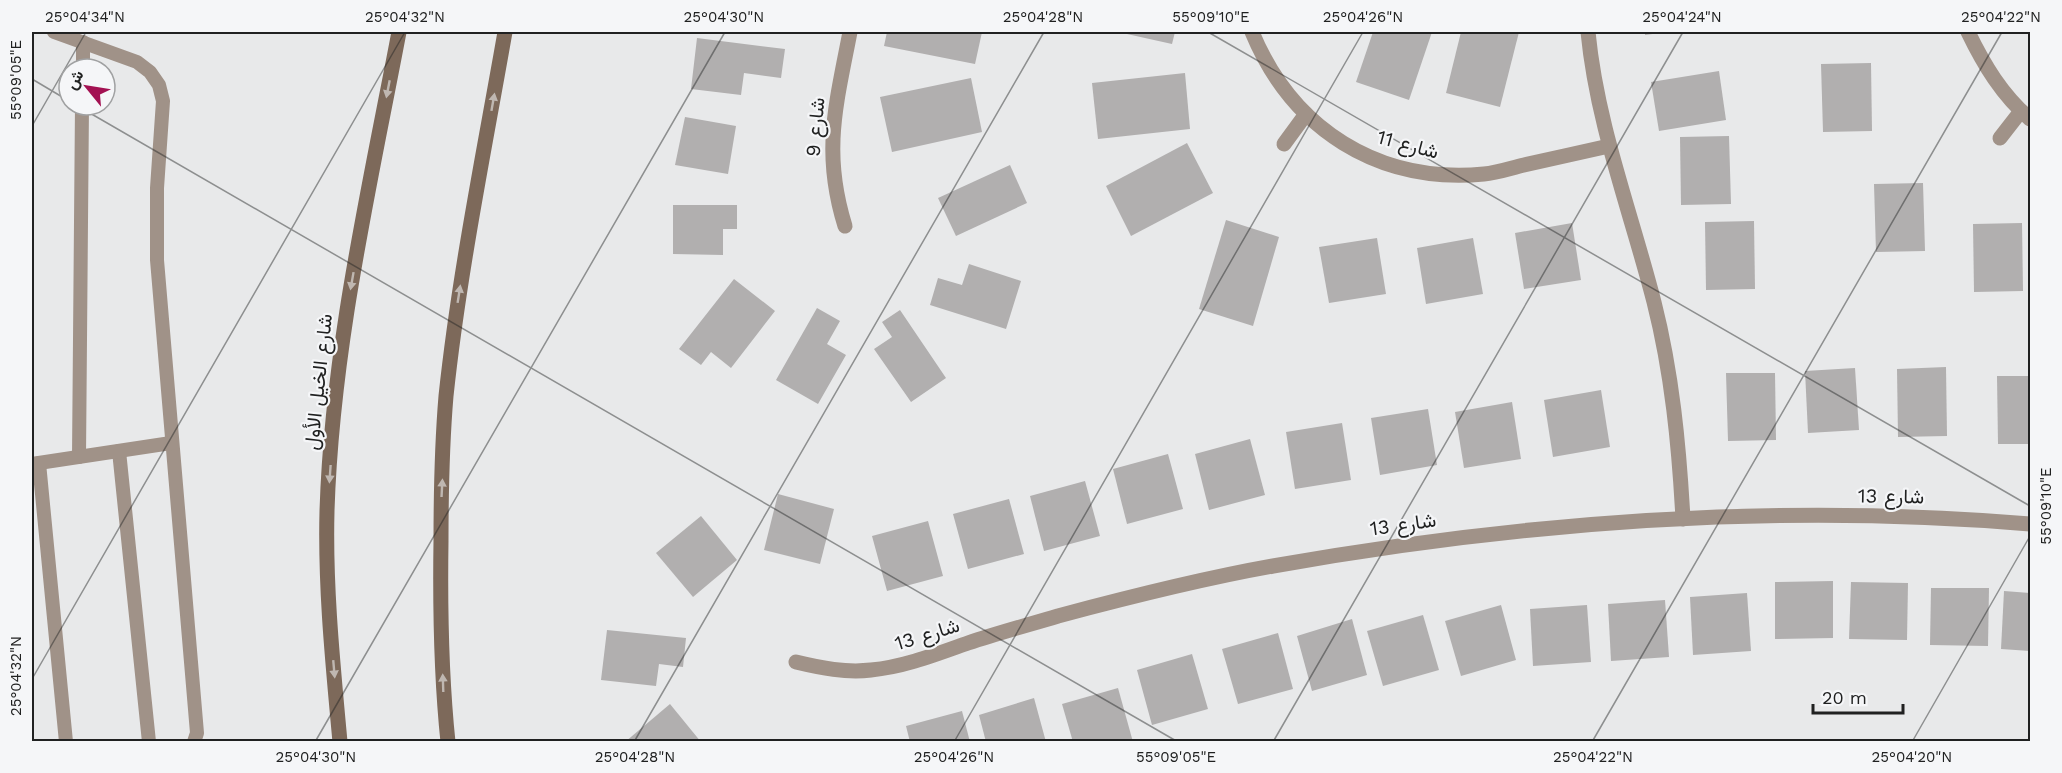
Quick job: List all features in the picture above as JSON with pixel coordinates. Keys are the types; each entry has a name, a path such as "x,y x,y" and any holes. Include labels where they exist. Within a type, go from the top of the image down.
{"main road":[{"name":"شارع الخيل الأول","path":"340,741 327,581 327,510 332,441 350,291 399,32"},
{"path":"448,741 440,600 441,499 446,397 459,298 505,32"}],"street":[{"name":"شارع 9","path":"845,226 837,201 831,148 833,122 850,32"},
{"name":"شارع 11","path":"1251,32 1266,63 1284,90 1306,114 1331,136 1359,153 1389,165 1421,174 1455,176 1486,174 1609,146"},
{"path":"1588,32 1592,68 1609,146 1640,250 1666,356 1676,420 1683,519"},
{"path":"1968,32 1981,59 1999,86 2026,115 2000,138"},
{"path":"1284,144 1306,114"},
{"name":"شارع 13","path":"796,662 845,671 871,670 922,659 990,636 1127,598 1269,567 1435,540 1592,524 1683,519 1885,517 2031,524"}],"lane":[{"path":"54,32 137,62 150,72 159,85 164,100 157,188 157,260 196,733 194,741"},
{"path":"83,42 83,57"},
{"path":"79,457 82,117"},
{"path":"66,741 35,464 171,443"},
{"path":"119,451 149,741"}],"building":[{"path":"887,32 982,32 975,64 884,46"},
{"path":"1118,32 1175,32 1172,44"},
{"path":"1373,32 1432,32 1409,100 1356,82"},
{"path":"1461,32 1519,32 1500,107 1446,93"},
{"path":"1645,32 1660,32 1660,33 1645,35"},
{"path":"697,38 785,49 781,78 744,73 741,95 691,89"},
{"path":"1871,63 1872,131 1823,132 1821,64"},
{"path":"1719,71 1726,120 1659,131 1651,82"},
{"path":"1185,73 1190,129 1098,139 1092,83"},
{"path":"971,78 982,132 892,152 880,97"},
{"path":"685,117 736,126 728,174 675,165"},
{"path":"1729,136 1731,204 1681,205 1680,137"},
{"path":"1187,143 1213,193 1131,236 1106,186"},
{"path":"1010,165 1027,203 956,236 938,198"},
{"path":"1923,183 1925,251 1876,252 1874,184"},
{"path":"673,205 737,205 737,229 723,229 723,255 673,254"},
{"path":"1226,220 1279,237 1253,326 1199,309"},
{"path":"1754,221 1755,289 1706,290 1705,222"},
{"path":"1572,223 1581,280 1524,289 1515,233"},
{"path":"2022,223 2023,291 1974,292 1973,224"},
{"path":"1377,238 1386,294 1329,303 1319,247"},
{"path":"1473,238 1483,294 1426,304 1417,248"},
{"path":"969,264 1021,281 1006,329 930,305 938,278 962,285"},
{"path":"734,279 775,311 731,368 711,352 701,365 679,349"},
{"path":"817,308 840,321 827,344 846,355 818,404 776,380"},
{"path":"900,310 946,378 911,402 874,349 892,337 882,322"},
{"path":"1946,367 1947,436 1898,437 1897,369"},
{"path":"1855,368 1859,430 1808,433 1805,371"},
{"path":"1726,373 1775,373 1776,440 1728,441"},
{"path":"1997,376 2030,376 2030,444 1998,444"},
{"path":"1601,390 1610,447 1553,457 1544,400"},
{"path":"1512,402 1521,459 1464,468 1455,412"},
{"path":"1428,409 1437,465 1380,475 1371,418"},
{"path":"1342,423 1351,480 1295,489 1286,432"},
{"path":"1250,439 1265,495 1209,510 1195,454"},
{"path":"1168,454 1183,509 1127,524 1113,469"},
{"path":"1085,481 1100,536 1044,551 1030,496"},
{"path":"778,494 834,509 820,564 764,550"},
{"path":"1009,499 1024,554 968,569 953,514"},
{"path":"701,516 737,560 693,597 656,553"},
{"path":"928,521 943,576 887,591 872,536"},
{"path":"1833,581 1833,638 1775,639 1775,582"},
{"path":"1851,582 1908,583 1907,640 1849,639"},
{"path":"1931,588 1989,588 1988,646 1930,645"},
{"path":"2004,591 2030,593 2030,651 2001,649"},
{"path":"1747,593 1751,651 1693,655 1690,597"},
{"path":"1665,600 1669,657 1611,661 1608,604"},
{"path":"1501,605 1516,660 1461,676 1445,621"},
{"path":"1587,605 1591,662 1533,666 1530,609"},
{"path":"1423,615 1439,670 1383,686 1367,631"},
{"path":"1352,619 1367,675 1312,691 1297,636"},
{"path":"607,630 686,638 683,667 659,664 656,686 601,680"},
{"path":"1278,633 1293,689 1238,704 1222,649"},
{"path":"1192,654 1208,709 1152,725 1137,670"},
{"path":"1118,688 1133,742 1073,742 1062,704"},
{"path":"1034,698 1046,742 986,742 979,715"},
{"path":"670,704 701,742 625,742"},
{"path":"962,711 970,742 910,742 906,726"}]}
